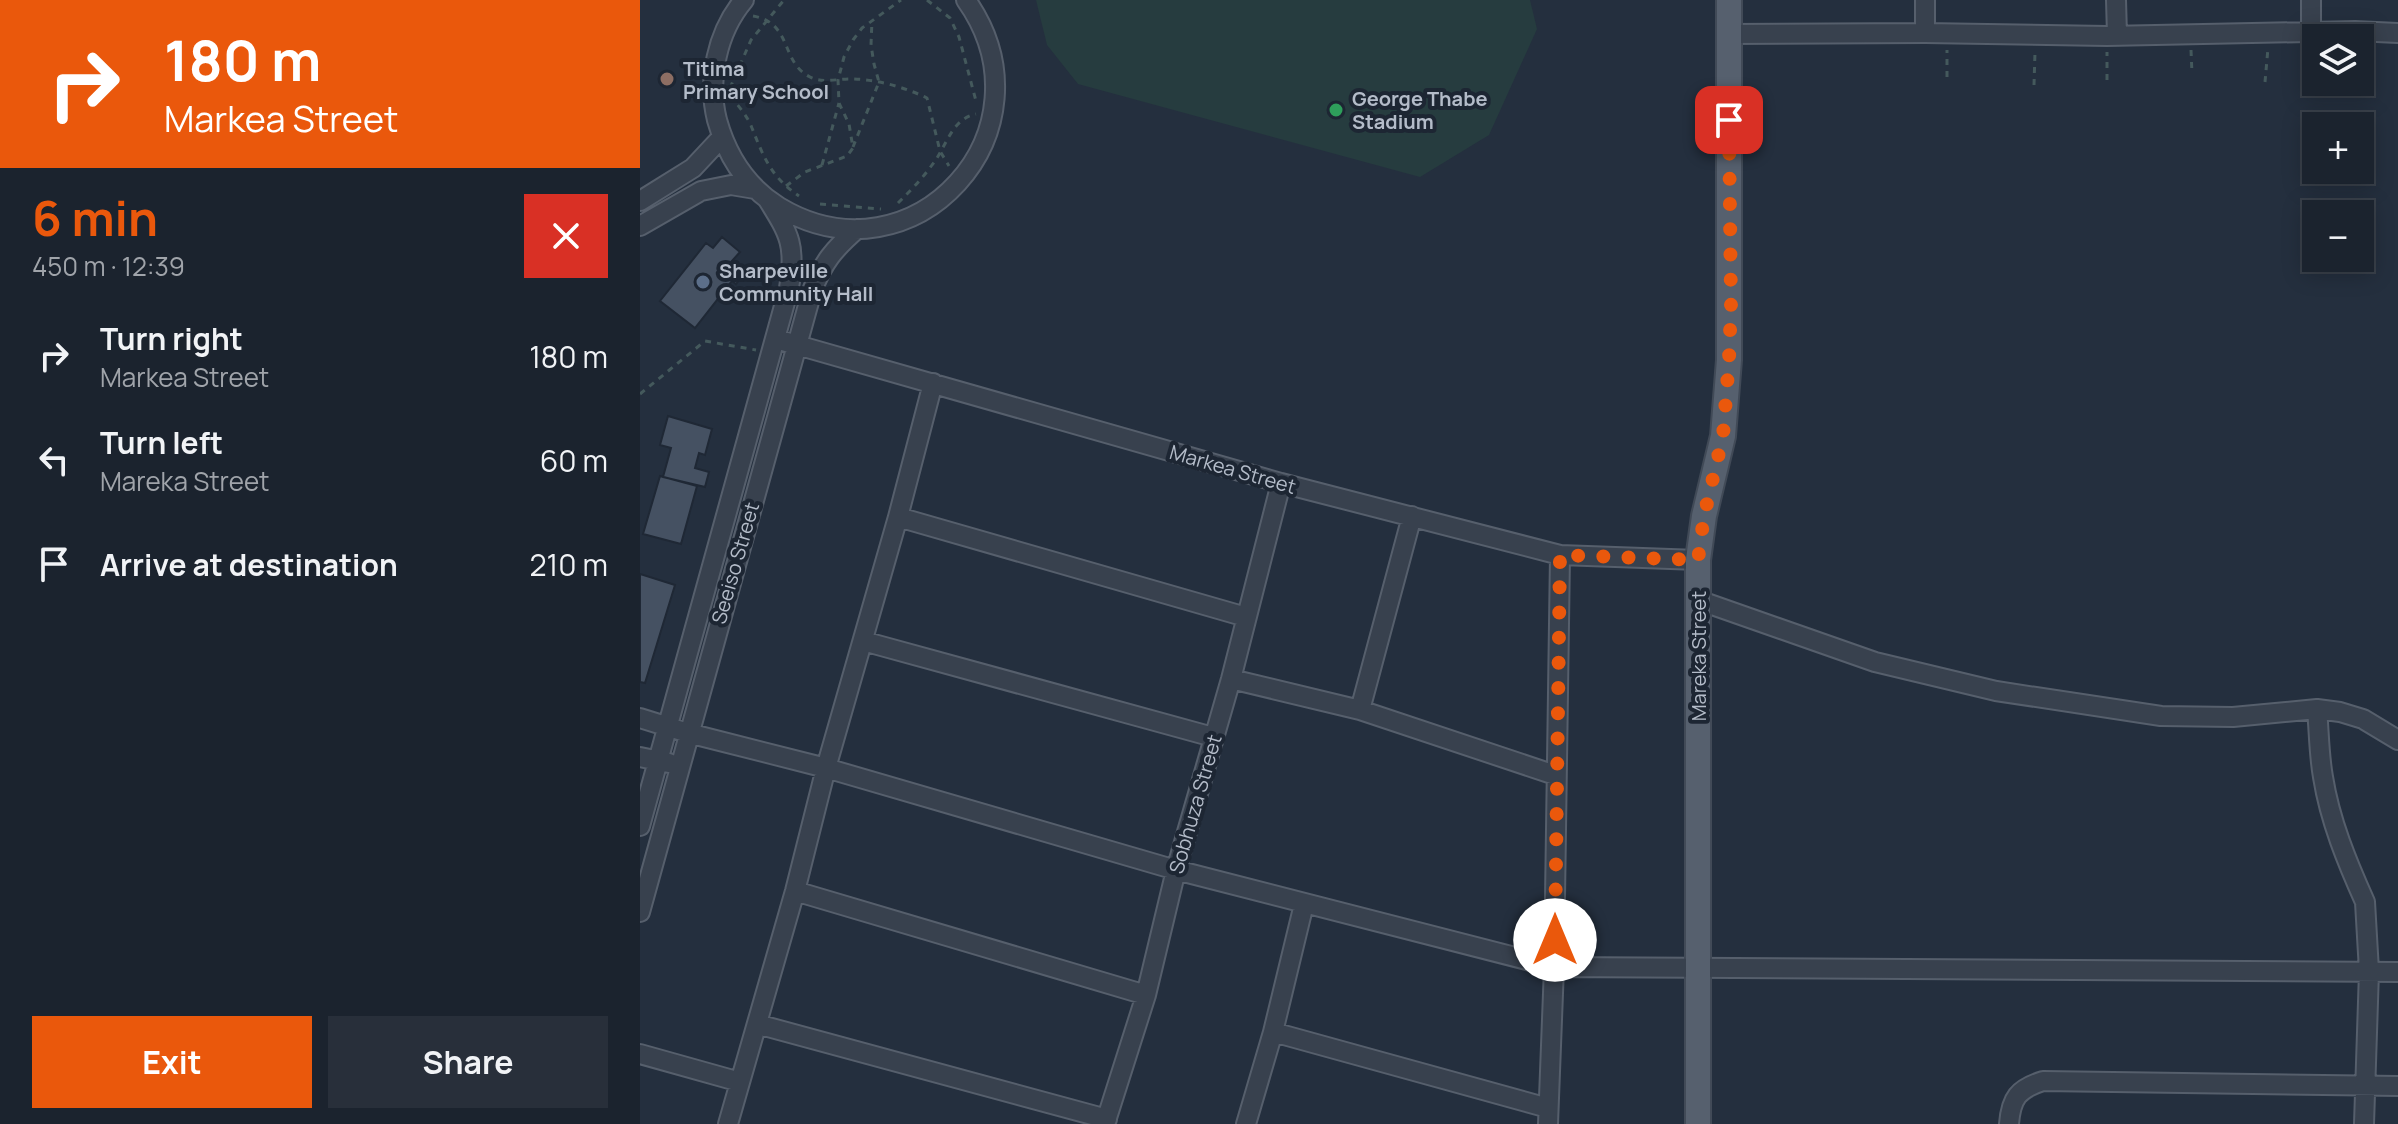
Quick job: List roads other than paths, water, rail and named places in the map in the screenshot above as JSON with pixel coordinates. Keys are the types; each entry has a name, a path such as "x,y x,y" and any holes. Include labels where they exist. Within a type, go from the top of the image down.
{"main road":[{"name":"Mareka Street","path":"1698,1124 1698,560 1704,516 1723,436 1729,360 1729,0"}],"street":[{"path":"640,226 701,191 731,185 762,194 795,216 826,226 857,229 895,223 929,208 958,184 980,153 993,117 995,65 988,40 966,0"},
{"path":"1925,0 1925,33"},
{"path":"2112,36 2116,0"},
{"path":"2311,0 2311,24"},
{"name":"Seeiso Street","path":"640,826 649,759 666,726 768,345 793,266 786,229 762,194 736,165 722,137 715,110 715,69 726,30 742,3"},
{"path":"1728,34 2112,36 2302,32"},
{"path":"2374,33 2398,33"},
{"path":"640,201 693,168 722,137"},
{"name":"Seeiso Street","path":"640,912 796,345 820,270 834,249 857,229"},
{"name":"Markea Street","path":"768,345 796,345 1281,483 1560,555 1698,560"},
{"path":"728,1124 795,891 933,383"},
{"name":"Sobhuza Street","path":"1106,1122 1146,995 1176,870 1231,679 1281,483"},
{"path":"1360,710 1412,516"},
{"path":"898,517 1246,617"},
{"path":"1273,1032 1548,1116 1554,967 1560,555"},
{"path":"1698,600 1875,662 1996,691 2161,716 2233,717 2317,709 2363,719 2398,740"},
{"path":"863,641 1213,737"},
{"path":"1231,679 1360,710 1555,775"},
{"path":"2317,709 2329,806 2340,844 2365,902 2369,971 2364,1124"},
{"path":"640,718 826,768 1176,870 1554,967 2398,972"},
{"path":"649,759 679,766"},
{"path":"642,806 667,812"},
{"path":"795,891 1146,995"},
{"path":"1246,1124 1273,1032 1304,904"},
{"path":"757,1024 1106,1122"},
{"path":"640,1054 740,1082"},
{"path":"2009,1124 2010,1106 2014,1099 2029,1086 2043,1081 2398,1086"}],"place":[{"name":"Titima Primary School","path":"667,79"},
{"name":"George Thabe Stadium","path":"1336,110"},
{"name":"Sharpeville Community Hall","path":"703,282"}]}
